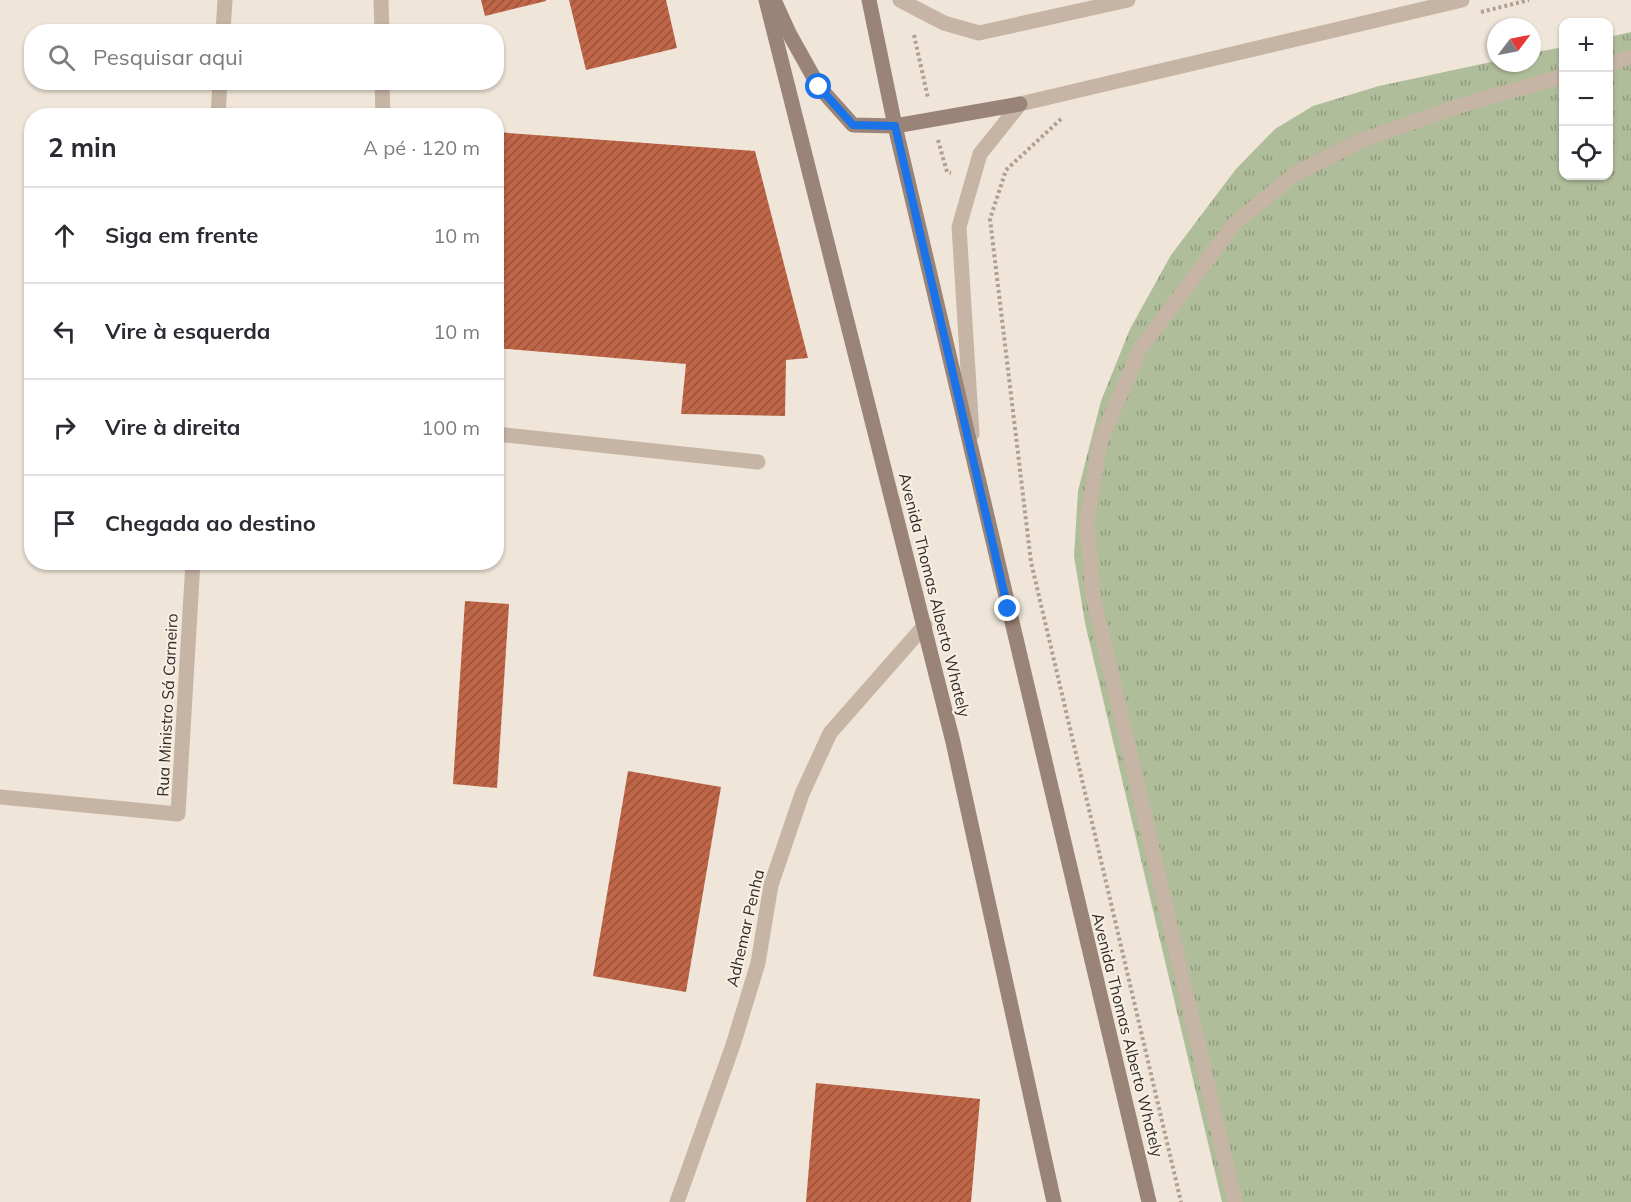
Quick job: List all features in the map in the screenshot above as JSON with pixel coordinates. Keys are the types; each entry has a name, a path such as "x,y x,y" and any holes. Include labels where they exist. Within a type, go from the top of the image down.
{"main road":[{"name":"Avenida Thomas Alberto Whately","path":"766,0 925,625 1054,1202"},
{"path":"774,0 790,35 819,87 853,125 895,126 1020,104"},
{"name":"Avenida Thomas Alberto Whately","path":"869,0 895,126 974,467 1149,1202"}],"street":[{"path":"224,24 225,0"},
{"path":"381,0 382,24"},
{"path":"900,0 944,23 980,33 1128,0"},
{"path":"974,467 959,227 980,154 1020,104 1462,0"},
{"path":"1613,62 1631,57"},
{"path":"1235,1202 1093,596 1087,522 1100,442 1140,349 1235,223 1294,174 1362,140 1445,110 1559,77"},
{"path":"218,108 220,90"},
{"path":"382,90 383,108"},
{"path":"504,435 758,462"},
{"name":"Rua Ministro Sá Carneiro","path":"0,797 178,814 193,570"},
{"name":"Adhemar Penha","path":"677,1202 733,1046 758,963 771,885 802,794 830,733 925,625"}],"path":[{"path":"1472,15 1530,0"},
{"path":"1063,118 1006,170 990,219 1031,562 1181,1202"}],"green space":[{"path":"1631,32 1631,1202 1222,1202 1085,623 1074,556 1078,491 1101,401 1130,329 1171,255 1236,169 1275,129 1313,106 1379,86 1487,63 1487,72 1541,72 1541,51 1559,48 1559,180 1613,180 1613,36"}],"building":[{"path":"481,0 546,0 546,1 485,16"},
{"path":"569,0 666,0 677,48 586,70"},
{"path":"504,133 755,151 808,358 786,360 785,416 681,414 686,364 504,349"},
{"path":"465,601 509,604 497,788 453,784"},
{"path":"628,771 721,787 686,992 593,976"},
{"path":"816,1083 980,1099 971,1202 806,1202"}],"route":[{"path":"819,87 853,125 895,126 1008,609"}]}
